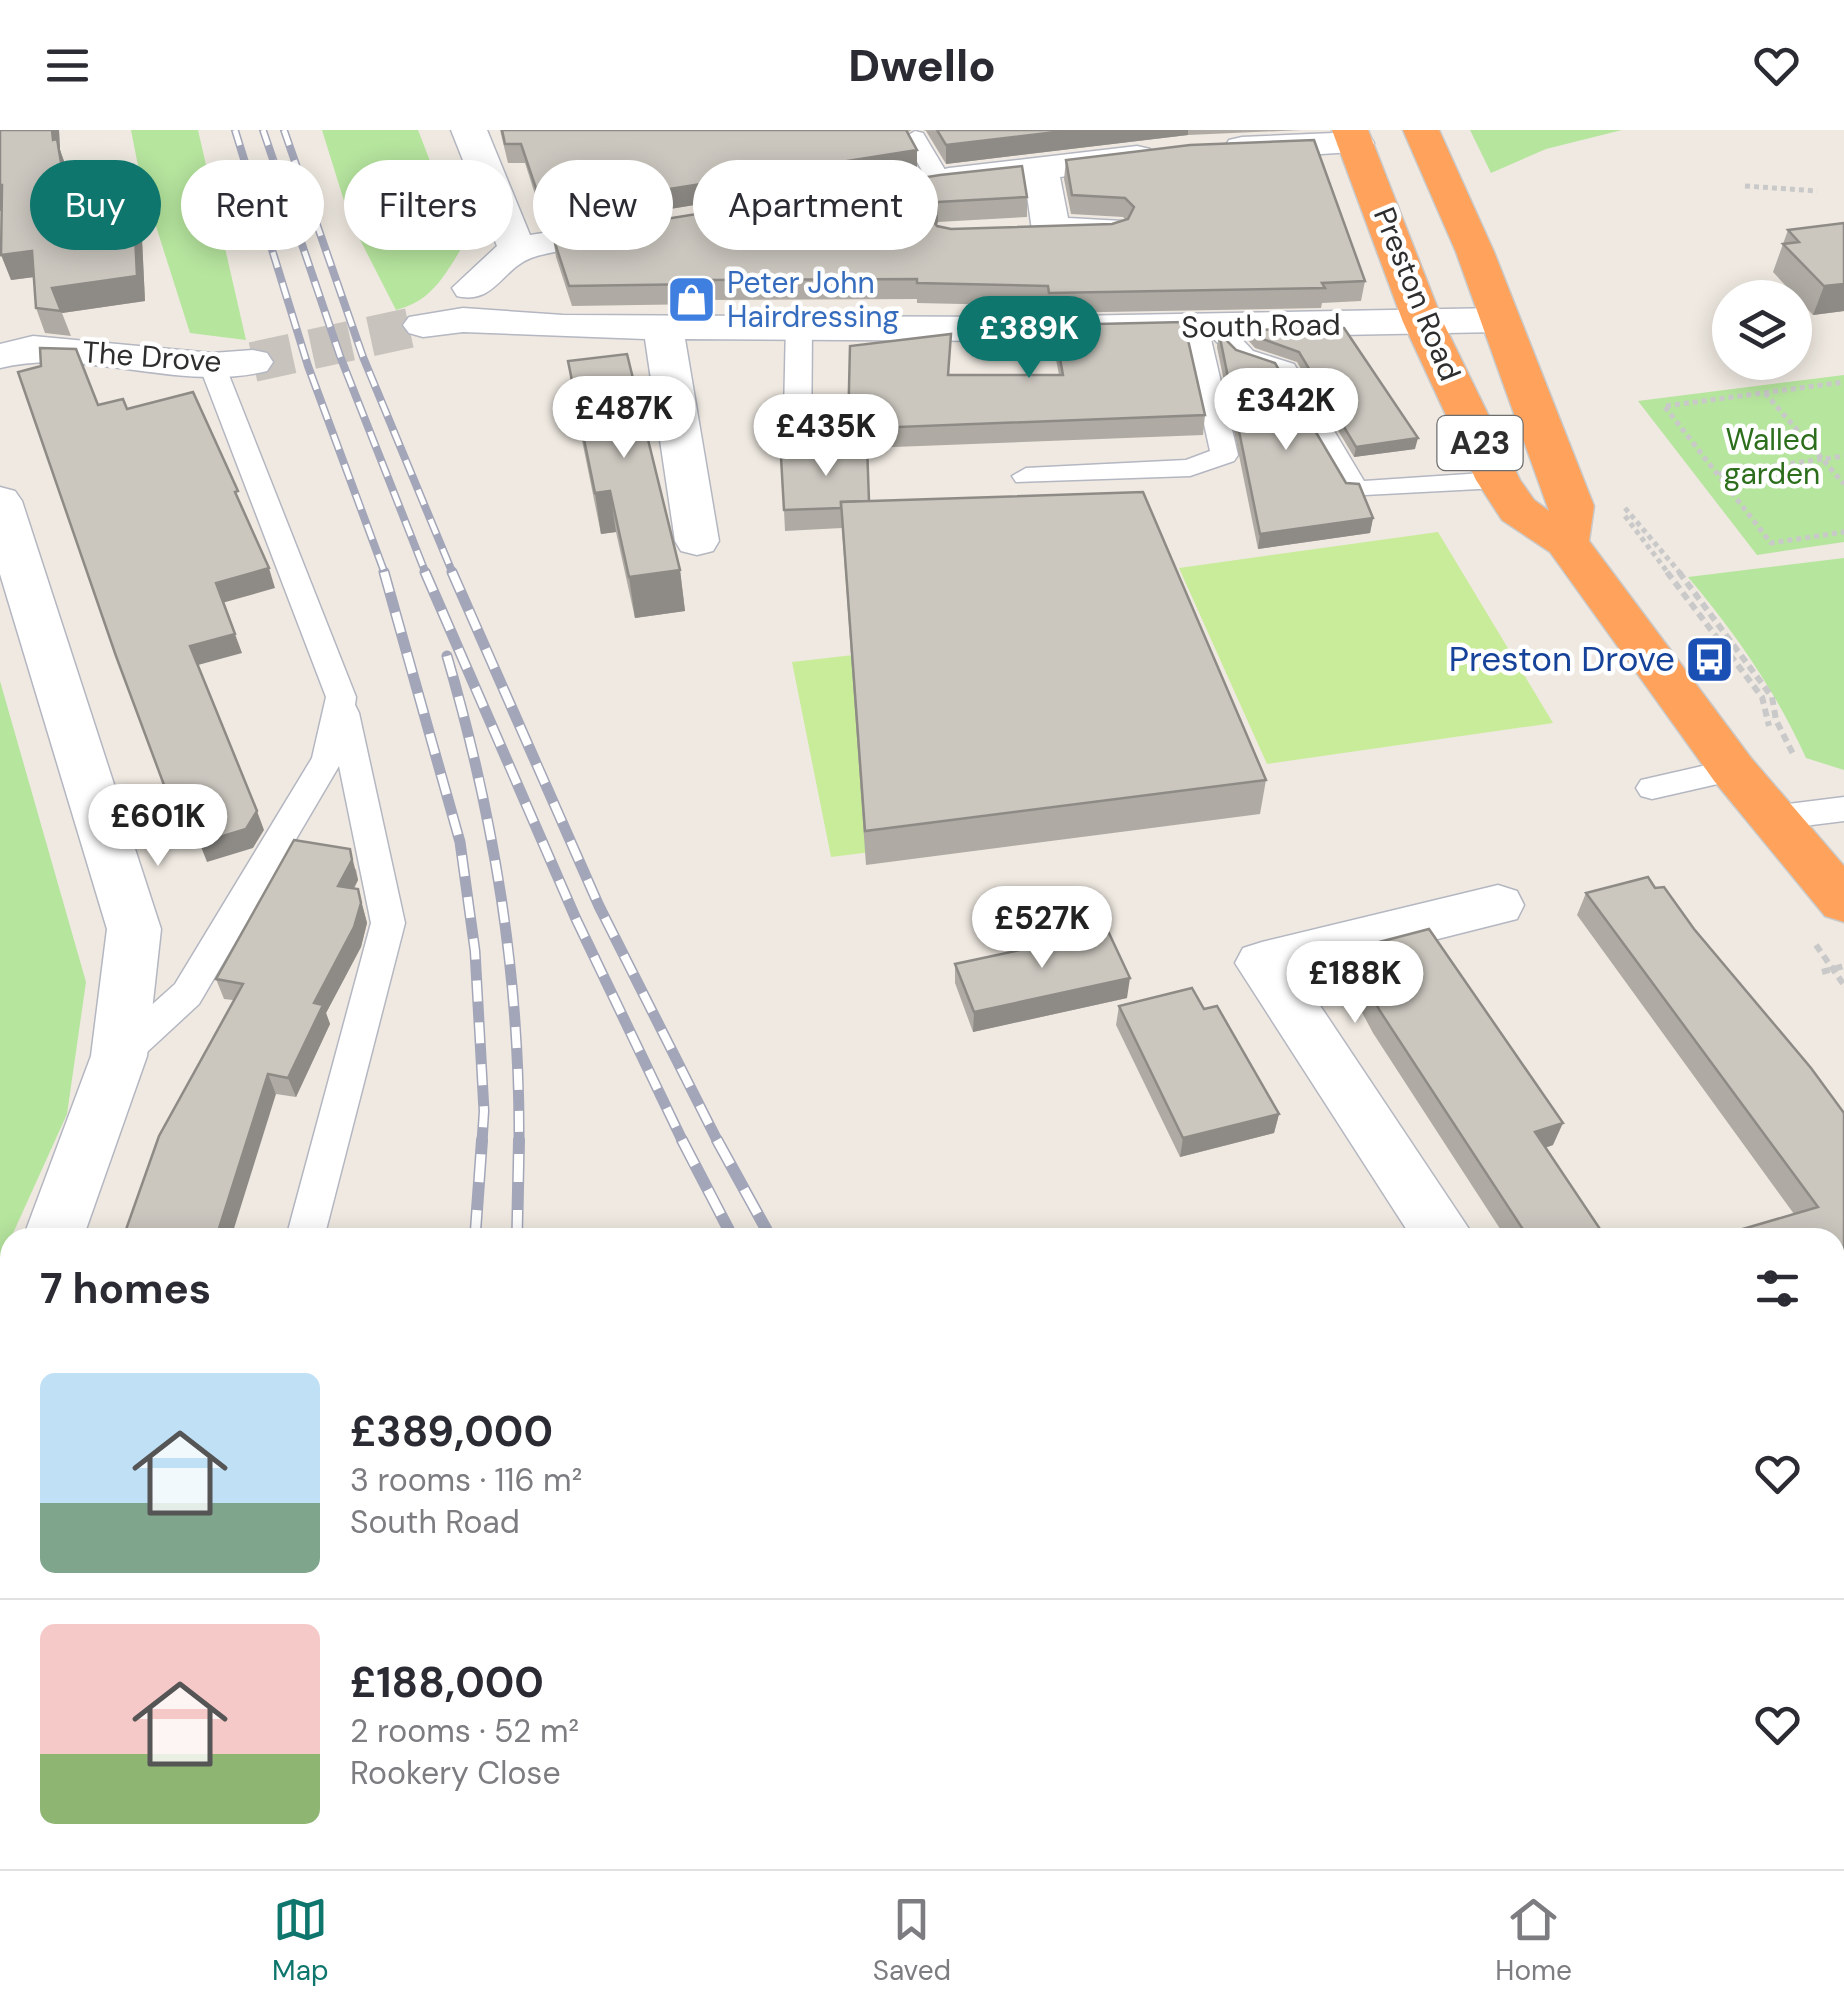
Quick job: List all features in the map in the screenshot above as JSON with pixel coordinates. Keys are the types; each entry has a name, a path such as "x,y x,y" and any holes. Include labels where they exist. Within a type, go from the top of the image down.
{"highway":[{"name":"Preston Road","path":"1421,130 1532,394 1572,506 1566,542"},
{"name":"Preston Road","path":"1353,137 1423,322 1498,480 1518,510 1566,542 1733,770 1844,902"}],"street":[{"path":"469,130 517,249"},
{"path":"1206,149 1353,137"},
{"path":"939,180 1169,152"},
{"path":"1040,170 1034,230 1110,229"},
{"path":"471,288 517,249 533,246"},
{"name":"South Road","path":"423,324 463,320 563,327 663,324 1206,328 1499,320"},
{"path":"663,324 697,541"},
{"name":"The Drove","path":"0,356 23,349 50,349 212,365 254,362"},
{"path":"0,502 134,929 119,1056 57,1228"},
{"path":"1437,1228 1262,964 1498,905"}],"lane":[{"path":"916,138 939,180"},
{"path":"797,456 799,325"},
{"path":"1026,476 1190,468 1224,455 1206,328"},
{"path":"1206,328 1244,356 1284,370 1356,490 1498,480"},
{"path":"212,365 341,697 388,923 308,1228"},
{"path":"119,1056 187,994 328,758 341,697"},
{"path":"1652,788 1733,770"},
{"path":"1771,818 1838,810"}],"path":[{"path":"1746,186 1817,192"},
{"path":"1844,382 1664,407 1771,543 1844,532"},
{"path":"1765,393 1844,484"},
{"path":"1718,474 1844,456"},
{"path":"1771,818 1784,761 1762,697 1632,528 1614,496 1736,646 1772,697 1776,720 1795,758 1838,810"},
{"path":"1714,650 1736,646"},
{"path":"1822,972 1844,966"}],"green space":[{"path":"131,130 198,130 205,160 181,160 181,250 225,250 246,340 190,333 161,242 161,160 137,160"},
{"path":"322,130 418,130 430,160 344,160 344,201"},
{"path":"1470,130 1622,130 1546,149 1491,173"},
{"path":"365,250 461,250 428,294 396,310"},
{"name":"Walled garden","path":"1844,375 1844,542 1757,555 1638,401"},
{"path":"1438,532 1553,723 1267,764 1179,568"},
{"path":"1844,558 1844,770 1806,758 1753,663 1688,577"},
{"path":"1082,629 1146,818 831,857 792,662"},
{"path":"0,681 86,982 67,1114 15,1228 0,1228"}],"building":[{"path":"0,130 52,130 61,160 30,160 30,250 136,250 137,276 52,288 61,311 36,308 32,251 1,255"},
{"path":"502,130 906,130 917,150 854,160 693,160 693,185 673,188 673,160 533,160 533,179 521,144 505,144"},
{"path":"937,130 1073,130 946,145"},
{"path":"1314,140 1365,281 1322,283 1325,288 1049,293 1048,286 917,283 917,279 702,280 703,284 569,286 557,250 673,250 673,218 693,215 693,250 938,250 938,226 1112,224 1128,219 1134,207 1125,198 1072,195 1066,160 1190,145"},
{"path":"1022,166 1027,197 938,202 938,175"},
{"path":"1844,223 1844,284 1824,286 1783,244 1799,242 1788,230"},
{"path":"1184,322 1205,415 848,429 850,346 951,334 948,375 1063,375 1054,325"},
{"path":"1344,328 1418,438 1356,447 1299,352 1257,337 1250,330"},
{"path":"1219,333 1236,350 1275,363 1346,483 1359,484 1373,518 1260,534"},
{"path":"40,348 76,349 98,405 123,399 127,409 193,392 238,491 235,492 269,568 216,583 235,634 190,646 257,811 246,829 200,843 194,824 180,828 18,372 41,366"},
{"path":"627,354 680,570 629,577 610,491 595,493 568,361"},
{"path":"867,446 869,501 841,502 841,508 784,510 781,457 816,456 815,448"},
{"path":"1143,492 1266,780 865,831 841,502"},
{"path":"294,840 350,849 352,860 338,886 358,889 361,903 354,927 314,1003 323,1005 288,1078 268,1074 219,1228 127,1228 159,1136 243,984 216,979"},
{"path":"1648,877 1655,888 1664,887 1694,929 1811,1068 1844,1113 1844,1228 1746,1228 1818,1207 1586,893"},
{"path":"1429,929 1563,1123 1535,1132 1599,1228 1522,1228 1380,1011 1357,969 1371,965 1360,947"},
{"path":"1108,931 1130,978 974,1012 955,964"},
{"path":"1192,988 1204,1009 1217,1006 1279,1114 1183,1138 1119,1006"}],"tunnel":[{"path":"253,362 423,325"}],"railway":[{"path":"235,130 308,366 385,574"},
{"path":"263,130 340,356 426,574"},
{"path":"284,130 363,357 453,574"},
{"path":"384,572 460,842 475,951 484,1111 482,1142"},
{"path":"425,572 576,919 683,1141"},
{"path":"452,572 599,906 718,1142"},
{"path":"447,656 478,776 501,897 515,1018 519,1141"},
{"path":"476,1228 482,1140"},
{"path":"717,1140 765,1228"},
{"path":"517,1228 519,1141"},
{"path":"683,1141 728,1228"}],"place":[{"name":"Peter John Hairdressing","path":"692,300"},
{"name":"Preston Drove","path":"1710,659"}]}
